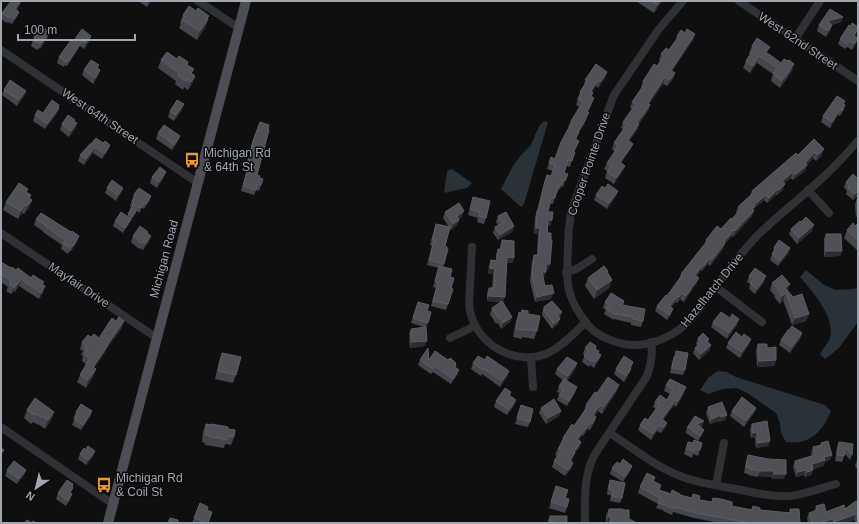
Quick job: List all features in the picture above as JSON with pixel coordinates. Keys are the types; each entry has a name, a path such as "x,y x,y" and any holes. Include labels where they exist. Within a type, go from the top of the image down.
{"main road":[{"name":"Michigan Road","path":"108,523 246,1"}],"street":[{"path":"198,1 239,28"},
{"name":"Cooper Pointe Drive","path":"651,342 644,344 630,344 612,341 591,328 577,311 572,301 566,273 569,224 571,212 612,99 659,29 683,1"},
{"name":"West 62nd Street","path":"739,1 858,81"},
{"path":"795,39 820,1"},
{"name":"West 64th Street","path":"1,50 198,183"},
{"name":"Hazelhatch Drive","path":"651,342 669,336 684,326 756,237 833,168 858,140"},
{"path":"808,190 828,213"},
{"name":"Mayfair Drive","path":"1,233 157,338"},
{"path":"472,247 469,303 470,312 475,326 481,335 498,350 520,357 531,357 544,354 561,346 586,322"},
{"path":"566,273 578,268 592,259"},
{"path":"716,287 762,322"},
{"path":"450,338 475,326"},
{"path":"585,523 585,492 587,474 593,458 647,376 651,361 651,342"},
{"path":"531,357 533,387"},
{"path":"1,427 113,504"},
{"path":"610,433 667,470 700,482 765,495 780,496 794,495 836,484"},
{"path":"716,485 724,443"}],"shaded area":[{"path":"544,121 548,122 524,204 521,207 501,189 513,166 531,145 539,126"},
{"path":"452,169 472,183 467,188 444,193 447,171"},
{"path":"806,270 824,285 836,290 854,289 858,287 858,322 839,348 825,359 820,354 830,338 830,322 822,305 800,277"},
{"path":"718,371 727,372 736,377 825,405 831,411 823,426 815,435 805,441 786,442 781,433 780,423 776,413 749,394 737,388 723,389 708,394 700,390 709,377"}],"building":[{"path":"11,1 21,1 15,9 19,12 14,19 10,16 9,18 2,13"},
{"path":"651,1 660,1 657,5"},
{"path":"189,6 196,11 198,8 209,16 200,31 182,20 185,16 183,15"},
{"path":"830,9 843,17 827,21 832,25 828,31 819,25"},
{"path":"852,23 858,27 854,36 858,38 854,44 849,41 847,44 840,39"},
{"path":"41,26 50,32 40,44 33,40"},
{"path":"82,29 91,36 86,43 82,41 69,61 67,60 66,62 59,57 71,40 73,42"},
{"path":"687,29 695,34 671,70 675,73 670,80 665,77 648,103 650,105 637,123 639,124 628,140 633,144 620,162 625,166 616,178 607,172 611,166 607,163 618,145 614,143 627,124 623,122 636,104 632,102 645,83 643,81 654,64 657,66 664,56 661,54 666,48 669,50 681,30 685,33"},
{"path":"757,38 770,47 766,52 781,63 784,59 789,60 794,64 782,81 773,74 777,68 759,56 753,66 746,61 754,48 752,46"},
{"path":"167,52 177,59 179,56 188,62 187,65 194,69 191,73 195,76 191,82 178,76 179,73 161,60"},
{"path":"91,60 99,65 97,68 100,70 95,78 84,70"},
{"path":"596,64 607,72 600,82 598,80 591,91 593,93 591,96 594,98 587,111 589,113 575,139 579,141 573,152 575,152 572,161 568,160 564,173 568,174 565,181 563,180 559,187 558,186 555,198 551,198 548,212 553,212 552,220 548,220 547,233 551,233 552,240 550,264 546,264 546,272 542,272 545,286 552,285 554,293 537,297 532,275 534,255 538,255 540,228 536,228 537,211 547,175 551,176 555,165 549,163 551,157 555,159 561,142 572,122 571,121 583,102 578,99 581,93 580,92 587,81 585,80"},
{"path":"10,80 26,91 19,100 4,90"},
{"path":"837,96 845,101 843,104 845,105 842,111 840,109 832,122 823,116"},
{"path":"52,100 59,105 59,108 47,124 35,115 38,110 43,113"},
{"path":"177,100 184,104 176,115 170,111"},
{"path":"68,115 75,120 74,122 77,123 71,131 62,124"},
{"path":"260,122 269,125 269,130 257,175 260,176 259,178 263,179 261,185 257,184 256,190 243,186 250,160 248,160"},
{"path":"164,125 180,136 174,145 158,133"},
{"path":"96,138 103,143 105,141 110,145 104,154 95,147 86,159 80,155 91,144"},
{"path":"814,139 824,149 818,155 815,152 805,163 807,165 795,175 793,172 782,181 785,184 769,198 766,195 754,205 755,206 752,209 754,211 735,231 734,230 712,260 710,258 695,275 699,278 686,296 682,293 670,306 673,309 669,315 657,306 666,295 667,296 682,275 681,274 717,226 721,229 741,209 738,207 753,193 752,191 796,153 798,155"},
{"path":"160,167 166,172 159,182 152,177"},
{"path":"853,174 858,179 858,191 855,194 848,188 850,186 846,182"},
{"path":"112,180 123,188 118,195 107,188"},
{"path":"19,183 28,189 26,192 31,195 29,198 32,200 27,206 25,205 21,211 6,202"},
{"path":"608,184 618,191 609,203 596,195 602,186 605,188"},
{"path":"139,188 151,196 146,204 144,203 141,208 139,206 132,217 128,214 134,203 132,201 136,195 134,194"},
{"path":"473,197 490,201 486,218 479,216 480,212 470,209"},
{"path":"459,203 464,211 457,216 459,220 453,224 445,212"},
{"path":"121,212 131,219 125,228 115,221"},
{"path":"506,212 514,226 500,235 495,227 505,222 500,221 498,216"},
{"path":"41,213 79,236 73,246 72,245 70,248 63,244 65,240 36,219"},
{"path":"806,217 814,225 799,238 791,229"},
{"path":"853,223 855,226 858,223 858,240 847,230"},
{"path":"436,224 450,227 445,246 448,249 444,264 429,260"},
{"path":"140,226 151,236 145,244 142,242 141,243 133,236"},
{"path":"826,234 841,234 842,251 826,251"},
{"path":"502,240 514,241 514,258 507,257 505,297 489,296 489,288 494,288 495,269 490,268 491,260 497,261 498,249 502,249"},
{"path":"779,240 790,248 780,261 772,254"},
{"path":"1,262 16,270 18,268 31,278 33,275 44,282 42,284 45,286 41,293 21,279 14,288 9,284 11,281 1,274"},
{"path":"439,266 452,269 450,277 454,278 451,288 453,289 448,304 433,301 438,282 435,281"},
{"path":"604,266 612,280 597,290 588,278"},
{"path":"755,268 766,276 757,289 751,284 753,279 749,276"},
{"path":"782,275 790,284 785,288 793,297 802,294 809,314 795,318 786,293 782,296 772,283"},
{"path":"611,293 624,301 622,305 645,309 643,321 633,319 633,317 616,315 606,309 609,305 605,302"},
{"path":"502,301 512,317 503,323 492,308"},
{"path":"552,301 562,312 558,315 560,319 554,324 544,310 544,307"},
{"path":"418,302 429,305 427,311 431,312 428,323 413,318"},
{"path":"522,310 528,311 528,314 540,316 537,331 516,329 519,312 521,313"},
{"path":"721,312 730,318 732,314 739,319 729,333 713,322"},
{"path":"119,317 124,321 93,367 96,369 88,380 80,375 90,358 84,354 87,350 84,348 86,345 82,342 88,335 91,337 94,334 99,338 112,318 116,321"},
{"path":"792,326 802,333 792,347 781,340"},
{"path":"426,327 427,341 412,342 411,329"},
{"path":"736,332 742,337 744,334 751,339 742,352 728,343"},
{"path":"703,333 709,339 706,341 711,345 701,354 695,348 700,341 698,338"},
{"path":"590,342 596,346 595,349 599,351 598,353 601,355 596,362 591,361 584,356 588,350 585,348"},
{"path":"758,344 767,344 767,348 776,347 776,360 759,361"},
{"path":"428,348 429,360 435,351 448,360 450,358 456,363 455,367 459,370 453,379 435,366 433,369 420,360"},
{"path":"676,351 688,353 685,370 672,368"},
{"path":"222,353 241,357 236,375 218,371"},
{"path":"478,356 485,360 487,356 509,371 502,381 473,363"},
{"path":"624,356 633,362 630,368 631,369 626,376 616,369"},
{"path":"567,357 577,363 568,376 557,369"},
{"path":"608,377 619,385 604,407 600,405 593,415 596,417 592,424 590,423 577,439 581,442 570,460 573,463 568,470 554,461 561,451 558,449 572,424 574,426 588,406 586,405 595,392 597,393"},
{"path":"564,379 577,387 569,401 559,395 563,389 559,386"},
{"path":"670,379 686,387 678,401 676,400 662,419 667,423 663,428 659,425 653,434 640,425 645,418 648,420 656,409 659,404 655,402 660,395 667,400 673,389 666,385"},
{"path":"505,388 511,392 509,395 516,400 509,410 496,401"},
{"path":"742,397 756,408 746,421 732,411"},
{"path":"35,398 54,412 48,420 36,414 34,415 27,410"},
{"path":"554,399 561,411 548,418 541,408"},
{"path":"722,402 727,415 721,417 721,415 712,419 708,407"},
{"path":"81,404 92,411 83,425 74,419"},
{"path":"521,405 533,409 530,422 517,418"},
{"path":"695,416 704,421 697,424 704,430 700,436 688,427 687,428"},
{"path":"767,421 770,441 758,443 757,432 753,433 752,424"},
{"path":"206,424 228,427 228,429 235,430 234,437 228,436 227,440 208,436 205,434"},
{"path":"694,440 702,443 700,450 695,449 694,452 686,449 688,442 693,443"},
{"path":"828,441 832,455 824,457 825,460 812,464 813,470 798,472 795,461 815,455 813,447 822,445 821,443"},
{"path":"839,442 853,444 852,455 845,447 844,456 837,455"},
{"path":"88,446 95,451 88,460 80,454 84,448 85,450"},
{"path":"748,455 768,459 786,460 786,474 774,474 774,471 760,471 746,467"},
{"path":"623,459 632,466 625,477 612,468 617,462 620,464"},
{"path":"14,461 26,470 19,479 7,470"},
{"path":"647,473 655,477 653,481 661,485 659,490 671,494 672,490 680,495 692,498 693,494 700,496 699,500 712,502 713,498 721,499 732,502 732,506 752,510 753,506 760,508 760,510 791,513 790,509 799,509 800,523 751,523 696,513 675,507 674,509 658,503 660,498 640,487"},
{"path":"67,480 73,484 73,488 70,492 72,494 68,501 58,493"},
{"path":"610,480 625,483 622,498 612,496 613,490 609,489"},
{"path":"556,486 568,490 565,498 569,499 567,507 551,502"},
{"path":"856,501 858,503 858,517 856,514 834,522 833,519 812,523 809,513 817,510 816,506 824,504 826,512 844,505 845,509"},
{"path":"200,503 208,507 207,510 212,512 208,523 194,518"},
{"path":"609,509 629,510 629,519 637,523 610,523 611,517 609,517"},
{"path":"550,516 567,516 567,523 550,522"},
{"path":"170,518 178,520 178,523 168,523"},
{"path":"27,520 32,523 25,523"}],"place":[{"name":"Michigan Rd & 64th St","path":"192,160"},
{"name":"Michigan Rd & Coil St","path":"104,485"}]}
